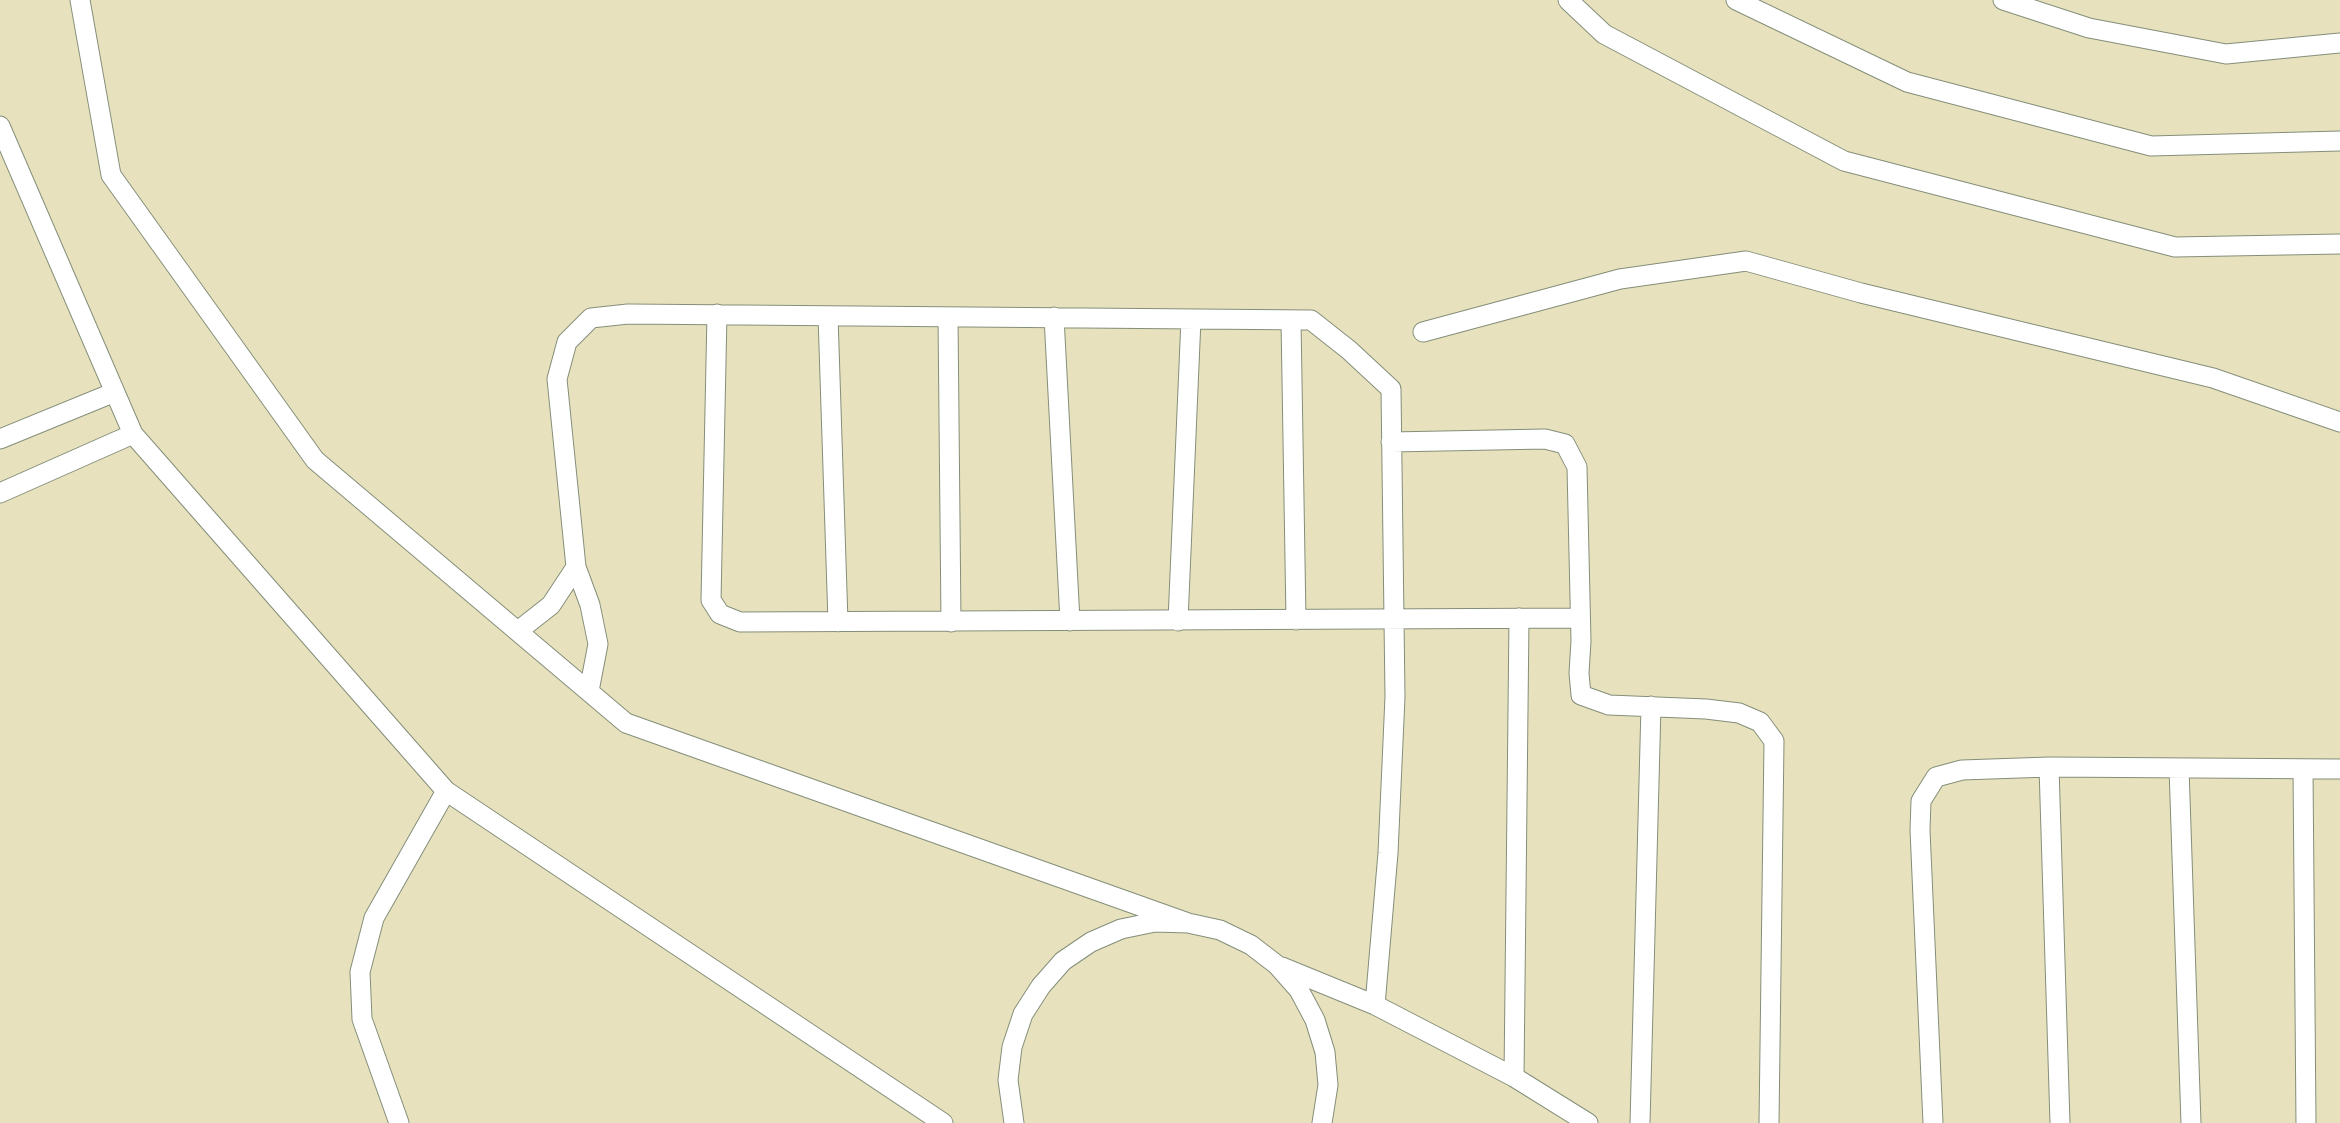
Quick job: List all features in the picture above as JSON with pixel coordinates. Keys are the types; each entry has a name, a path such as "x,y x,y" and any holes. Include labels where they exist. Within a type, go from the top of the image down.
{"lane":[{"path":"80,0 111,175 315,460 626,722 1188,923 1220,930 1251,945 1277,965 1299,990 1315,1020 1325,1052 1328,1085 1322,1123"},
{"path":"1568,0 1604,34 1844,161 2175,247 2340,244"},
{"path":"1736,0 1907,82 2151,146 2340,141"},
{"path":"2003,0 2089,28 2226,54 2340,43"},
{"path":"0,126 133,434 446,791 943,1123"},
{"path":"1423,332 1620,278 1746,261 1861,293 2213,378 2340,422"},
{"path":"589,692 598,644 590,605 576,567 557,379 567,342 591,318 628,314 717,314 1311,320 1349,350 1390,390 1395,697 1388,853 1375,1005"},
{"path":"717,314 711,600 720,614 740,622 1580,618"},
{"path":"828,316 838,622"},
{"path":"948,317 951,622"},
{"path":"1054,317 1070,621"},
{"path":"1178,621 1191,319"},
{"path":"1291,320 1296,620"},
{"path":"0,439 115,392"},
{"path":"0,493 133,434"},
{"path":"1391,442 1545,439 1565,444 1577,467 1580,618 1579,673 1581,695 1609,705 1739,712 1760,722 1774,741 1769,1123"},
{"path":"518,631 551,605 576,567"},
{"path":"1514,1077 1519,618"},
{"path":"1640,1123 1651,706"},
{"path":"2049,767 2060,1123"},
{"path":"1933,1123 1920,830 1922,801 1936,777 1962,770 2049,767 2340,769"},
{"path":"2179,768 2191,1123"},
{"path":"2303,769 2306,1123"},
{"path":"399,1123 362,1019 360,972 374,918 446,791"},
{"path":"1014,1123 1008,1080 1012,1046 1023,1014 1041,986 1063,961 1091,942 1121,929 1146,924 1188,923"},
{"path":"1277,965 1375,1005 1514,1077 1588,1123"}]}
